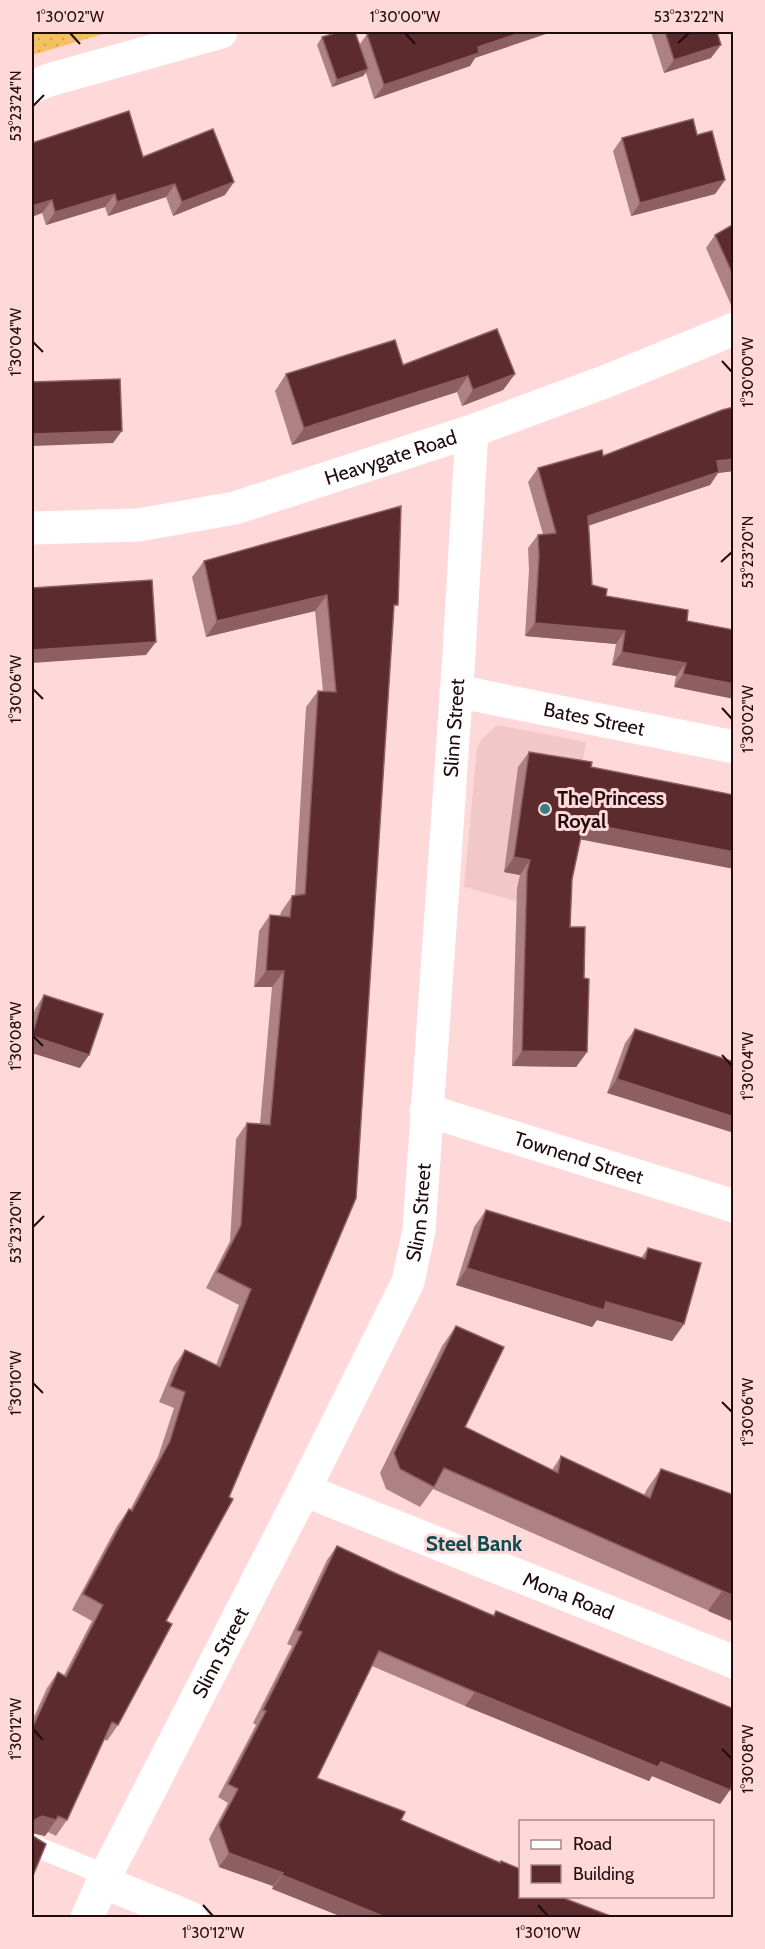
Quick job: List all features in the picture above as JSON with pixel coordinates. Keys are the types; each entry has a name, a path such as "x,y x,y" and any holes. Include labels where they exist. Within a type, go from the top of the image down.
{"street":[{"path":"32,87 49,80 221,32"},
{"name":"Heavygate Road","path":"32,528 138,525 235,508 472,431 607,381 734,329"},
{"name":"Slinn Street","path":"87,1917 104,1879 304,1490 408,1281 419,1230 472,431"},
{"name":"Bates Street","path":"456,691 734,747"},
{"name":"Townend Street","path":"426,1110 734,1206"},
{"name":"Mona Road","path":"304,1490 734,1662"},
{"path":"104,1879 191,1917"}],"lane":[{"path":"32,1845 104,1879"}],"shaded area":[{"path":"32,32 110,32 32,55"},
{"path":"497,725 586,742 558,912 464,887 477,748 481,740"}],"building":[{"path":"339,32 355,32 368,69 337,80 322,37"},
{"path":"375,32 523,32 478,47 479,53 384,85 367,34"},
{"path":"665,32 717,32 721,45 674,60"},
{"path":"129,111 143,157 213,129 234,182 182,202 175,184 117,202 115,194 55,212 52,200 32,206 32,143"},
{"path":"693,119 697,135 712,131 725,180 640,203 622,138"},
{"path":"734,224 734,277 715,235"},
{"path":"497,329 515,374 473,390 468,376 304,428 286,374 395,340 403,365"},
{"path":"120,379 122,431 32,434 32,382"},
{"path":"734,407 734,459 717,461 719,472 588,516 592,585 607,589 606,596 688,610 687,621 734,630 734,684 683,674 686,663 622,652 625,631 535,623 538,535 556,533 538,468 602,450 603,456"},
{"path":"401,506 398,605 394,605 356,1198 229,1497 233,1499 166,1621 172,1624 118,1725 112,1722 67,1820 58,1816 56,1820 42,1816 32,1825 32,1729 58,1672 66,1677 103,1605 83,1594 129,1509 132,1511 170,1441 185,1392 170,1386 185,1350 220,1367 251,1289 217,1272 241,1225 247,1123 270,1125 284,971 266,971 270,915 290,917 292,896 305,894 318,691 336,692 327,595 217,621 204,561"},
{"path":"152,580 156,642 32,650 32,588"},
{"path":"529,752 592,762 591,767 734,795 734,852 584,823 572,879 570,927 585,927 584,978 589,979 587,1052 522,1051 527,872 530,860 514,857"},
{"path":"44,995 103,1014 89,1055 32,1036"},
{"path":"635,1029 734,1062 734,1117 617,1079"},
{"path":"486,1210 645,1259 648,1248 701,1263 684,1324 606,1302 604,1310 467,1268"},
{"path":"456,1326 504,1347 465,1427 558,1473 561,1456 650,1498 661,1469 734,1495 734,1596 444,1468 434,1487 400,1469 394,1453"},
{"path":"337,1546 494,1616 496,1611 734,1709 734,1781 730,1790 661,1762 658,1767 379,1651 317,1778 405,1812 401,1820 500,1863 501,1861 519,1869 519,1898 566,1898 613,1917 385,1917 282,1875 283,1873 229,1853 219,1825 238,1789 228,1784 266,1711 263,1710 302,1632 297,1630"},
{"path":"32,1832 33,1836 46,1844 32,1878"}],"place":[{"name":"The Princess Royal","path":"545,809"}],"district":[{"name":"Steel Bank","path":"474,1543"}]}
